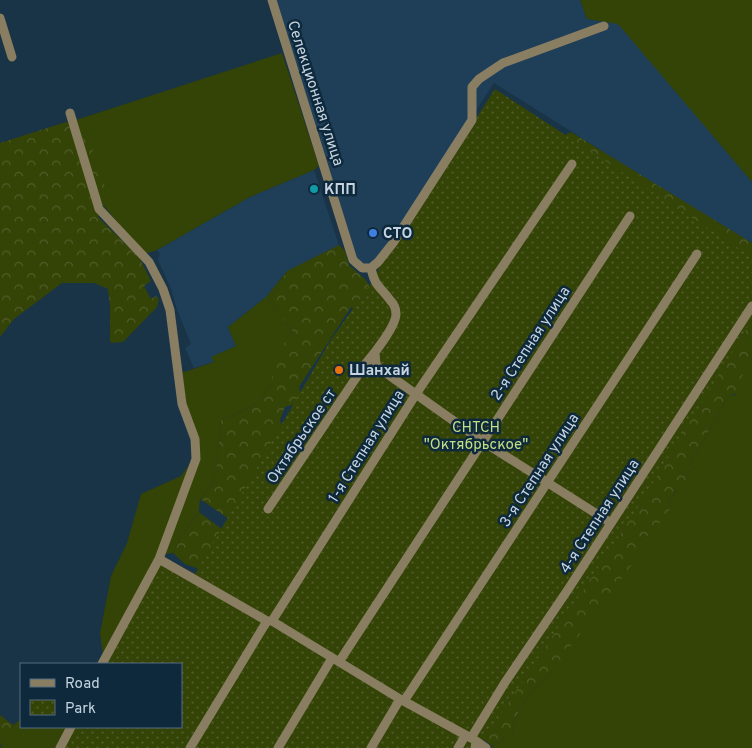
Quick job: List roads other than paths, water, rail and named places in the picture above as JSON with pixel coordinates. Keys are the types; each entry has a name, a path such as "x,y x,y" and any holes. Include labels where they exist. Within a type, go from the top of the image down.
{"street":[{"name":"Селекционная улица","path":"272,0 353,260 362,268 371,268"},
{"path":"0,18 12,57"},
{"path":"371,268 393,242 472,120 472,87 479,78 503,63 604,26"},
{"path":"70,113 98,209 149,262 162,289 170,310 182,404 195,438 196,460 160,558 103,663"},
{"name":"1-я Степная улица","path":"190,748 269,621 416,394 572,164"},
{"name":"2-я Степная улица","path":"278,748 630,216"},
{"name":"3-я Степная улица","path":"371,748 697,254"},
{"name":"Октябрьское ст","path":"268,509 375,353 396,319 396,313 390,299 377,287 371,268"},
{"name":"4-я Степная улица","path":"458,748 471,740 504,684 567,591 752,306"},
{"path":"375,353 376,364 379,368 482,440 611,523"},
{"path":"160,558 486,748"},
{"path":"60,748 70,728"}],"place":[{"name":"КПП","path":"314,189"},
{"name":"СТО","path":"373,233"},
{"name":"Шанхай","path":"339,370"}],"park label":[{"name":"СНТСН \"Октябрьское\"","path":"476,436"}]}
